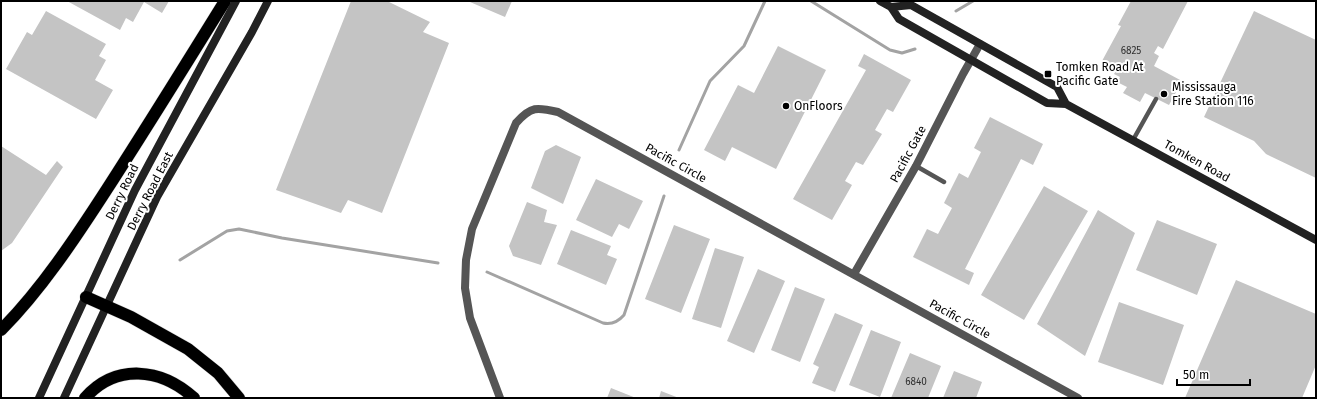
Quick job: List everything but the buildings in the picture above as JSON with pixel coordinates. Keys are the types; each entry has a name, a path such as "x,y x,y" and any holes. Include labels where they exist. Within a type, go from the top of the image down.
{"highway":[{"path":"1,330 14,318 86,221 225,1"},
{"path":"86,297 130,317 188,349 218,373 239,398"},
{"path":"85,398 100,384 114,377 130,373 144,373 160,377 174,383 194,398"}],"main road":[{"name":"Derry Road","path":"39,398 135,190 236,1"},
{"name":"Derry Road East","path":"64,398 157,197 252,32 268,1"},
{"name":"Tomken Road","path":"880,1 891,7 899,19 1047,103 1066,104 1316,240"},
{"path":"891,7 911,6 1057,86 1066,104"}],"street":[{"name":"Pacific Gate","path":"854,274 916,166 980,44"},
{"name":"Pacific Circle","path":"500,398 470,318 465,288 466,260 472,229 516,123 525,112 540,108 558,112 1078,398"}],"lane":[{"path":"1133,140 1156,99"},
{"path":"916,166 944,182"}],"waterway":[{"path":"679,150 710,81 744,46 765,1"},
{"path":"811,1 890,50 902,53 915,49"},
{"path":"956,11 973,1"},
{"path":"487,272 603,323 609,324 615,322 624,315 664,196"},
{"path":"180,260 227,231 239,229 282,238 438,263"}],"place":[{"name":"Tomken Road At Pacific Gate","path":"1048,74"},
{"name":"Mississauga Fire Station 116","path":"1164,94"},
{"name":"OnFloors","path":"786,106"}]}
